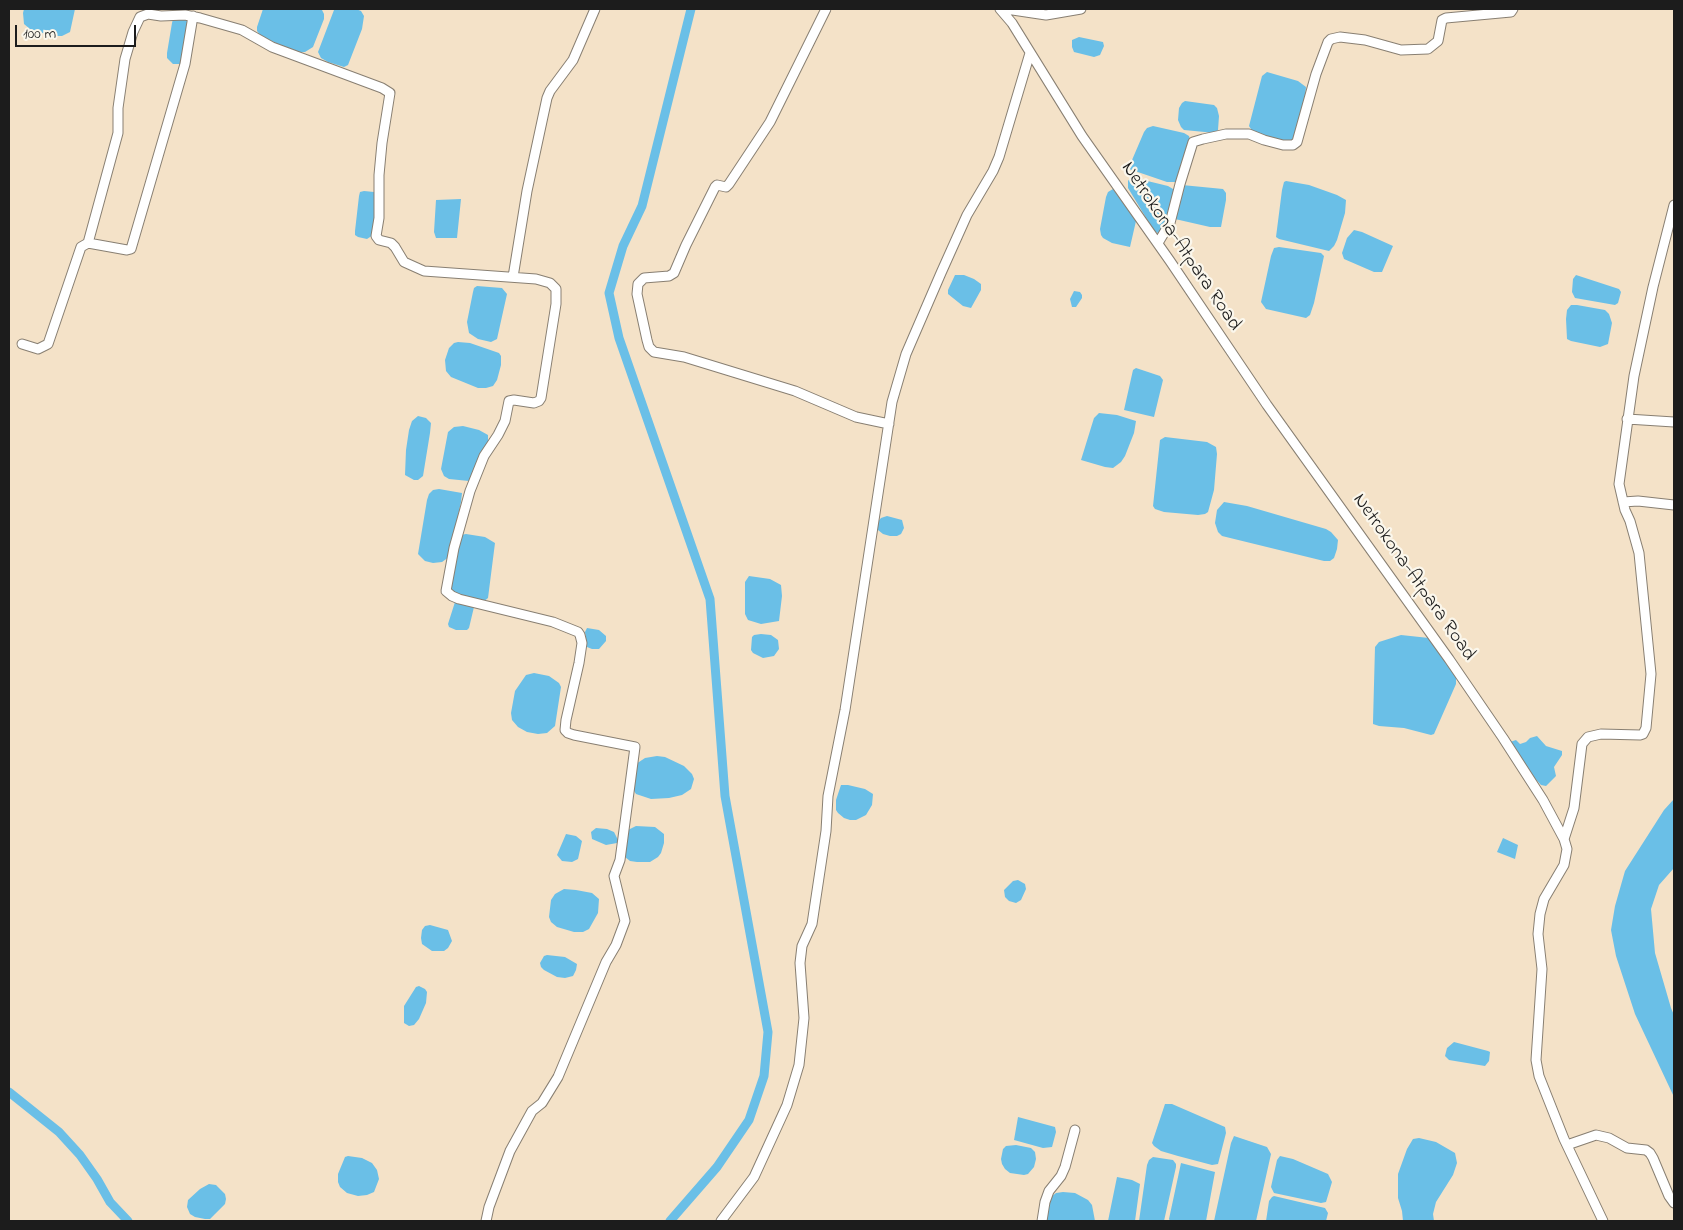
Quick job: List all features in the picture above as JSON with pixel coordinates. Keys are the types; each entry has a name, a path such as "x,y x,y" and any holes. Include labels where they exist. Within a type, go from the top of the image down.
{"street":[{"path":"513,277 547,98 580,48 595,9"},
{"path":"826,9 770,122 729,184 726,187 717,185 715,187 674,273 669,276 654,276 640,280 637,286 638,302 649,347 654,352 684,358 795,390 856,417 889,424"},
{"name":"Netrokona-Atpara Road","path":"1000,9 1012,23 1082,136 1158,243 1268,405 1504,738 1543,800 1564,839 1567,849 1564,865 1544,899 1540,914 1538,934 1542,969 1536,1060 1539,1076 1567,1145 1602,1221"},
{"path":"1006,9 1046,15 1081,9"},
{"path":"1158,243 1170,222 1193,142 1202,138 1248,134 1283,145 1293,145 1297,142 1316,74 1328,42 1331,39 1340,37 1365,40 1401,50 1428,49 1438,41 1442,20 1446,18 1511,12 1513,9"},
{"path":"88,244 118,133 118,108 125,59 140,17 148,14 193,16 242,30 272,47 390,93 379,170 379,218 376,236 377,239 395,247 404,262 424,271 536,279 550,283 556,289 556,304 539,402 534,404 514,400 509,401 505,420 498,436 484,456 470,491 454,548 446,591 452,596 553,622 578,632 580,635 582,643 579,663 564,727 565,730 568,734 636,747 620,860 614,876 625,921 558,1077 542,1104 532,1112 510,1151 489,1207 486,1221"},
{"path":"22,344 38,349 48,344 82,247 88,244 127,250 133,246 185,64 193,16"},
{"path":"721,1221 754,1177 787,1105 799,1065 804,1018 800,963 802,946 812,924 826,831 828,796 848,691 892,402 906,354 964,223 999,157 1030,53"},
{"path":"1564,839 1574,808 1582,744 1588,738 1601,734 1643,734 1646,728 1652,674 1639,553 1619,484 1634,376 1653,287 1674,205"},
{"path":"1627,419 1674,422"},
{"path":"1623,502 1638,501 1674,505"},
{"path":"1042,1221 1045,1202 1049,1191 1061,1176 1065,1167 1075,1130"},
{"path":"1567,1145 1596,1135 1609,1138 1627,1148 1646,1150 1653,1158 1669,1196 1674,1203"}],"water":[{"path":"24,9 75,9 70,32 62,36 52,36 30,29 24,24"},
{"path":"263,9 322,10 324,19 313,47 305,52 298,52 261,36 257,31 257,27"},
{"path":"336,9 356,9 361,11 364,16 362,29 348,65 344,67 321,58 318,52"},
{"path":"184,18 190,21 183,59 180,64 173,64 167,58 172,23 173,19"},
{"path":"1079,37 1103,42 1104,46 1100,55 1094,57 1074,52 1072,40"},
{"path":"1267,72 1298,81 1306,87 1305,98 1293,142 1275,141 1253,132 1249,126 1262,76"},
{"path":"1185,101 1214,105 1219,116 1218,130 1215,133 1184,130 1178,120 1179,108"},
{"path":"1153,126 1184,133 1189,136 1190,140 1176,182 1167,182 1129,169 1144,132 1147,128"},
{"path":"1131,177 1168,186 1173,189 1170,215 1160,234 1154,231 1128,188 1128,181"},
{"path":"1286,181 1309,185 1346,200 1345,213 1337,240 1329,251 1276,237 1282,190"},
{"path":"1182,185 1223,189 1226,193 1226,200 1221,227 1210,227 1175,219"},
{"path":"1113,189 1136,221 1130,247 1112,243 1101,235 1100,229 1106,197 1108,192"},
{"path":"360,192 374,192 377,195 373,235 367,239 355,235 359,196"},
{"path":"461,199 457,238 436,238 434,232 436,200"},
{"path":"1354,230 1393,246 1382,272 1374,272 1344,259 1342,253 1347,238"},
{"path":"1279,247 1321,253 1324,256 1314,303 1310,315 1306,318 1266,309 1261,302 1271,256 1274,248"},
{"path":"955,275 964,275 981,284 981,290 971,308 963,306 948,294"},
{"path":"1576,275 1619,289 1621,292 1618,303 1615,305 1575,298 1572,292 1573,279"},
{"path":"477,286 502,288 507,294 497,339 491,342 478,339 469,333 467,322 474,288"},
{"path":"1074,291 1080,292 1082,298 1076,307 1072,307 1070,299"},
{"path":"1571,305 1605,310 1609,314 1612,323 1608,344 1600,347 1567,339 1567,310"},
{"path":"458,342 470,343 499,353 501,365 497,380 493,386 478,388 451,377 446,371 445,360 449,348"},
{"path":"1136,368 1160,376 1163,380 1154,417 1124,410 1133,370"},
{"path":"1099,413 1117,415 1136,421 1134,433 1125,456 1113,468 1081,460 1094,418"},
{"path":"418,416 426,418 431,423 423,476 418,480 414,480 405,475 406,450 412,421"},
{"path":"463,426 479,430 488,435 488,443 473,478 469,481 449,479 444,476 441,469 448,432 454,427"},
{"path":"1165,437 1207,442 1216,447 1214,490 1208,512 1205,514 1164,512 1155,509 1153,506 1160,440"},
{"path":"439,489 462,493 449,557 442,562 433,563 425,561 418,554 427,500 433,490"},
{"path":"1224,502 1247,506 1326,529 1338,540 1334,558 1330,561 1324,561 1222,536 1218,532 1215,523 1217,510"},
{"path":"887,516 902,520 904,528 901,534 890,536 878,530 877,523 881,518"},
{"path":"461,535 485,537 495,543 488,598 483,602 448,591"},
{"path":"749,576 770,579 781,585 782,596 779,621 761,624 748,620 745,614 745,582"},
{"path":"455,602 474,607 467,630 456,630 449,627 448,624"},
{"path":"587,628 599,630 606,636 606,641 599,649 587,647 585,632"},
{"path":"761,634 771,635 778,640 779,649 774,656 763,658 751,650 752,637"},
{"path":"1401,635 1429,638 1456,677 1456,684 1434,734 1431,735 1404,728 1373,724 1375,647 1379,642"},
{"path":"534,673 549,676 559,683 561,687 555,726 547,733 527,732 518,727 512,720 511,713 515,691 526,675"},
{"path":"1537,736 1546,746 1562,751 1562,755 1554,767 1556,776 1546,786 1541,785 1529,772 1510,742 1516,740 1520,744"},
{"path":"665,757 684,766 694,779 691,789 682,795 669,798 651,799 636,794 633,789 636,764 645,758"},
{"path":"841,785 865,789 873,794 872,805 866,815 856,820 850,820 838,813 836,810 836,800"},
{"path":"1674,799 1674,868 1659,885 1651,909 1655,953 1674,1015 1674,1097 1635,1014 1616,956 1611,930 1615,906 1625,871 1664,810"},
{"path":"636,826 655,827 664,834 661,853 650,862 630,861 625,857 628,830"},
{"path":"596,828 614,832 618,840 617,843 606,845 592,839 591,832"},
{"path":"566,834 576,836 582,841 578,859 572,862 562,861 557,855"},
{"path":"1503,838 1518,845 1515,859 1497,852"},
{"path":"1018,880 1025,884 1026,889 1021,900 1016,903 1009,901 1005,897 1004,890 1013,881"},
{"path":"564,889 592,893 599,899 598,913 589,929 583,932 574,932 557,927 551,922 549,917 551,900 555,894"},
{"path":"430,925 448,930 452,941 444,951 432,951 422,944 422,930 425,926"},
{"path":"544,956 565,957 577,964 573,976 557,977 544,970 540,963"},
{"path":"419,986 427,992 426,1003 419,1019 414,1025 409,1026 404,1023 404,1006 416,987"},
{"path":"1454,1042 1490,1052 1489,1061 1485,1066 1449,1060 1445,1056 1447,1048"},
{"path":"1165,1104 1172,1104 1225,1127 1226,1133 1218,1164 1212,1165 1178,1156 1161,1151 1154,1146 1152,1143"},
{"path":"1018,1117 1055,1127 1056,1132 1052,1147 1043,1148 1014,1140"},
{"path":"1234,1136 1267,1147 1271,1154 1256,1221 1214,1221"},
{"path":"1419,1138 1436,1142 1455,1153 1457,1163 1453,1175 1436,1202 1433,1214 1434,1221 1403,1221 1398,1198 1398,1174 1407,1149 1413,1139"},
{"path":"1016,1145 1031,1148 1035,1152 1034,1167 1028,1174 1010,1173 1002,1164 1003,1149 1006,1146"},
{"path":"1280,1156 1293,1159 1328,1174 1332,1182 1326,1202 1321,1203 1274,1193 1271,1187 1277,1160"},
{"path":"345,1157 362,1158 372,1163 377,1170 379,1179 374,1192 358,1196 347,1193 340,1187 338,1174"},
{"path":"1153,1157 1173,1160 1176,1167 1164,1221 1139,1221 1147,1165"},
{"path":"1181,1163 1215,1172 1206,1221 1170,1221 1169,1219"},
{"path":"1117,1177 1140,1184 1135,1221 1108,1221"},
{"path":"209,1184 216,1185 225,1194 225,1204 210,1219 195,1217 190,1214 187,1207 188,1200"},
{"path":"1056,1193 1075,1193 1088,1200 1092,1205 1095,1221 1045,1221 1046,1210 1051,1197"},
{"path":"1274,1196 1325,1208 1328,1213 1326,1221 1266,1221 1269,1201"}],"waterway":[{"path":"670,1221 717,1167 749,1120 764,1076 768,1032 725,796 710,599 619,338 609,293 623,246 642,206 691,9"},
{"path":"9,1092 59,1132 80,1155 110,1202 128,1221"}]}
